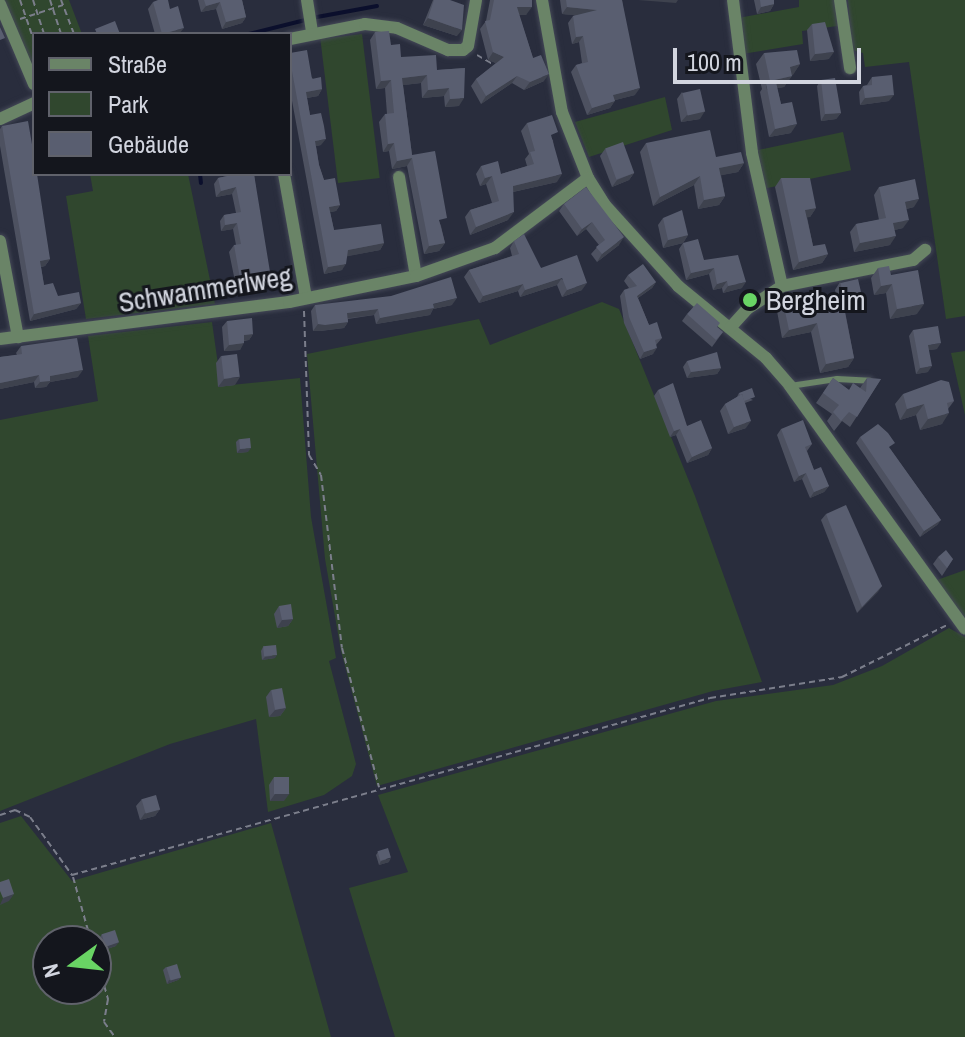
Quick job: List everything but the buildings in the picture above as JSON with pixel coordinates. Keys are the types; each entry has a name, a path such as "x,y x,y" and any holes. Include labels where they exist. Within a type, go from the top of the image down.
{"street":[{"path":"307,0 312,33"},
{"path":"292,38 365,24 397,28 448,50 466,48 476,0"},
{"path":"542,0 562,112 588,178 642,250 790,386 962,624"},
{"path":"733,0 747,128 782,286"},
{"path":"840,0 850,68"},
{"path":"0,4 32,79"},
{"path":"0,119 32,104"},
{"path":"284,176 306,298"},
{"path":"399,177 416,276"},
{"name":"Schwammerlweg","path":"0,339 306,298 416,276 495,248 588,178"},
{"path":"0,241 18,337"},
{"path":"730,328 747,309 782,286 913,260 925,250"}],"lane":[{"path":"790,386 837,379 877,382"}],"path":[{"path":"20,0 32,35"},
{"path":"33,0 43,32"},
{"path":"50,0 60,32"},
{"path":"61,0 73,32"},
{"path":"19,20 63,5"},
{"path":"466,48 499,67 508,65"},
{"path":"306,298 309,455 321,475 342,648 380,789"},
{"path":"72,875 710,698 842,677 962,624"},
{"path":"0,815 15,810 30,817 72,875 86,925"},
{"path":"107,1005 104,1022 115,1037"}],"green space":[{"path":"2,0 69,0 81,32 32,32 32,66"},
{"path":"799,0 836,0 837,26 802,31 803,44 742,54 738,18 799,7"},
{"path":"848,0 965,0 965,316 946,319 909,62 865,67 863,53 852,50"},
{"path":"362,34 380,178 338,183 320,39"},
{"path":"665,97 672,130 589,157 575,122"},
{"path":"843,132 851,170 765,188 757,150"},
{"path":"90,176 188,176 215,304 86,319 66,196 93,191"},
{"path":"602,302 619,309 695,496 762,682 713,691 377,786 341,651 325,559 307,354 479,319 490,345"},
{"path":"212,322 221,386 300,378 311,517 336,658 329,661 356,764 352,776 324,795 268,812 256,719 170,744 0,811 0,420 98,401 88,336"},
{"path":"965,351 965,415 951,353"},
{"path":"965,570 965,618 937,580"},
{"path":"949,628 965,637 965,1037 395,1037 349,888 408,872 378,795 716,701 833,685 882,666"},
{"path":"21,816 72,881 271,823 331,1037 0,1037 0,823"}],"waterway":[{"path":"317,17 377,6"},
{"path":"257,32 305,20"},
{"path":"200,176 201,183"}],"place":[{"name":"Bergheim","path":"750,300"}]}
